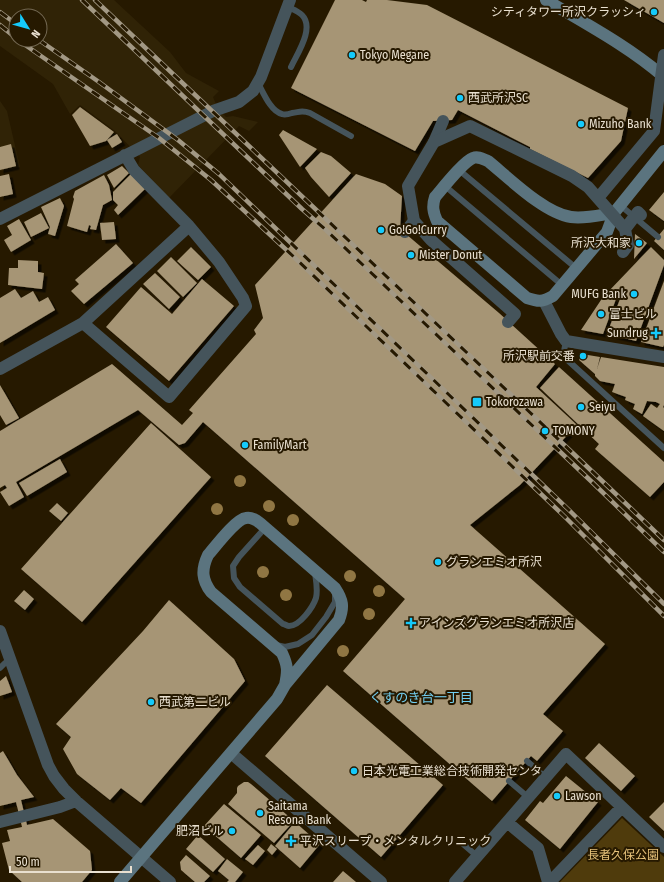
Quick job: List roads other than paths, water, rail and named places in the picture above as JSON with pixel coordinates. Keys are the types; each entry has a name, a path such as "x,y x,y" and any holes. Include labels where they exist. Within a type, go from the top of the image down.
{"street":[{"path":"546,0 614,41 664,77"},
{"path":"0,219 218,109 239,102 253,91 258,83 289,4"},
{"path":"598,198 654,131 664,55"},
{"path":"443,121 434,142 408,186 414,221 431,240 515,314 508,322"},
{"path":"434,142 470,126 572,176 588,187 625,229 628,245 623,252"},
{"path":"617,209 587,217 571,217 559,213 544,206 530,196 488,161 481,158 473,158 466,162 435,197 433,214 437,221 527,298 544,301 553,296 607,232 617,209 664,151"},
{"path":"83,323 168,397 246,306 243,298 219,262 189,226 134,170 125,155"},
{"path":"625,229 638,212 641,215"},
{"path":"405,232 414,221"},
{"path":"0,368 83,323 189,226"},
{"path":"544,301 566,341 664,357"},
{"path":"120,882 277,699 285,685 339,620 342,612 343,604 340,595 335,588 253,518 246,518 238,521 208,556 203,578 211,592 282,653 286,663 287,675 285,685"},
{"path":"0,631 4,663 54,776 64,790 76,802 170,882"},
{"path":"231,753 381,882"},
{"path":"455,882 566,754 664,847"},
{"path":"0,822 76,802"},
{"path":"507,822 538,848 549,882 622,807"}],"lane":[{"path":"289,4 301,14 305,19 307,26 306,35 291,67"},
{"path":"258,83 269,103 275,110 282,114 291,114 303,110 351,136"},
{"path":"459,170 576,268"},
{"path":"445,186 562,285"},
{"path":"617,209 658,237"},
{"path":"566,341 563,356 664,448"},
{"path":"265,528 234,566 234,578 240,587 283,624 289,626 299,622 312,607 316,597 317,582 315,571"},
{"path":"269,643 285,647 298,644 312,635 326,617 334,602 335,588"},
{"path":"527,761 546,778"},
{"path":"510,781 528,798"},
{"path":"463,844 477,856"}],"railway":[{"path":"82,0 593,483 664,552"},
{"path":"95,0 664,540"},
{"path":"0,12 8,18"},
{"path":"0,25 8,32"},
{"path":"48,46 178,140 219,174 569,510 664,604"},
{"path":"30,48 159,138 211,180 294,257 564,516 664,616"}],"place":[{"name":"シティタワー所沢クラッシィ","path":"654,12"},
{"name":"Tokyo Megane","path":"352,55"},
{"name":"西武所沢SC","path":"460,98"},
{"name":"Mizuho Bank","path":"581,124"},
{"name":"Go!Go!Curry","path":"381,230"},
{"name":"所沢大和家","path":"639,243"},
{"name":"Mister Donut","path":"411,255"},
{"name":"MUFG Bank","path":"634,294"},
{"name":"富士ビル","path":"601,314"},
{"name":"Sundrug","path":"656,333"},
{"name":"所沢駅前交番","path":"583,356"},
{"name":"Tokorozawa","path":"477,402"},
{"name":"Seiyu","path":"581,407"},
{"name":"TOMONY","path":"545,431"},
{"name":"FamilyMart","path":"245,445"},
{"name":"グランエミオ所沢","path":"438,562"},
{"name":"アインズグランエミオ所沢店","path":"411,623"},
{"name":"西武第二ビル","path":"151,702"},
{"name":"日本光電工業総合技術開発センタ","path":"354,771"},
{"name":"Lawson","path":"557,796"},
{"name":"Saitama Resona Bank","path":"260,813"},
{"name":"肥沼ビル","path":"232,831"},
{"name":"平沢スリープ・メンタルクリニック","path":"291,841"}],"district":[{"name":"くすのき台一丁目","path":"421,697"}],"park label":[{"name":"長者久保公園","path":"623,855"}]}
